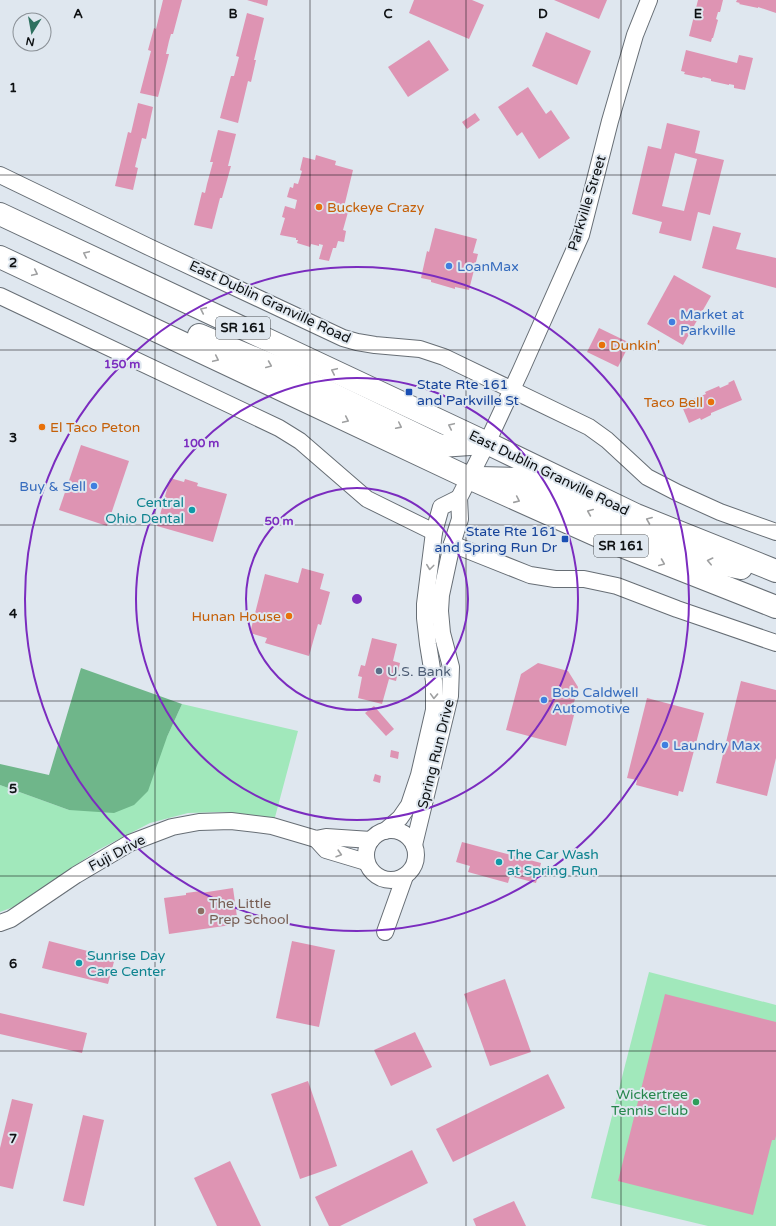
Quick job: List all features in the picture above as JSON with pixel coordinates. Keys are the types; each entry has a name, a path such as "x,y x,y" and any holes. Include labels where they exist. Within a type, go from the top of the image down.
{"main road":[{"name":"East Dublin Granville Road","path":"0,214 487,443 636,515 776,571"},
{"name":"SR 161","path":"0,257 469,478 614,543 774,606"},
{"path":"101,304 196,334 271,365 440,446 487,443"},
{"path":"469,478 515,479 702,560 736,568 776,574"}],"street":[{"name":"Parkville Street","path":"487,443 546,316 581,235 610,121 635,35 649,0"},
{"name":"East Dublin Granville Road","path":"0,175 343,338 375,345 420,349 432,352 589,426 607,440 638,470 658,484 720,512 776,532"},
{"path":"0,296 279,428 300,441 367,499 434,532"},
{"name":"Spring Run Drive","path":"414,845 450,696 451,666 442,633 440,611 441,595 452,544 460,519 459,498 487,443"},
{"name":"Spring Run Drive","path":"385,831 400,818 409,805 419,775 434,710 434,681 425,618 425,604 434,532 441,507 459,498"},
{"path":"452,544 530,575 555,579 584,579 617,586 677,609 776,643"},
{"name":"Fuji Drive","path":"0,923 11,919 76,876 130,843 172,827 199,822 231,821 272,826 316,839 326,837 371,840"},
{"path":"394,830 402,833 409,838 414,845 416,858 414,864 405,876 398,879 390,880 375,875 366,862 367,846 378,834 385,831 394,830"},
{"name":"Fuji Drive","path":"316,839 326,850 366,862"},
{"path":"385,932 405,876"},
{"path":"382,878 392,912"}],"green space":[{"path":"81,668 182,704 167,737 148,791 134,805 114,813 69,810 0,785 0,764 49,775"},
{"path":"182,704 298,731 274,821 252,815 223,812 188,813 150,823 98,850 16,906 0,912 0,785 69,810 167,737"},
{"name":"Wickertree Tennis Club","path":"649,972 776,1005 776,1226 708,1226 591,1198"}],"building":[{"path":"163,0 182,0 173,34 171,34 169,41 166,54 169,54 158,97 140,93 151,51 148,50 154,28 156,29"},
{"path":"247,0 268,0 267,6"},
{"path":"414,0 472,0 484,5 469,39 409,13"},
{"path":"554,0 607,0 599,19"},
{"path":"698,0 723,0 720,12 718,12 716,19 718,20 711,42 689,36"},
{"path":"737,0 776,0 776,13 758,7 739,4 740,3 736,2"},
{"path":"247,13 264,18 254,60 256,60 251,82 248,81 238,123 220,118 231,76 234,76 239,57 236,56"},
{"path":"546,32 591,51 577,85 532,66"},
{"path":"429,40 449,70 408,97 388,67"},
{"path":"686,50 737,63 739,55 753,58 745,90 734,88 734,85 684,74 685,72 681,71"},
{"path":"528,87 546,114 551,110 570,138 539,159 522,132 517,136 498,107"},
{"path":"138,103 153,107 146,139 142,138 135,167 138,168 133,190 115,186 128,132 131,133"},
{"path":"475,113 480,120 467,129 462,122"},
{"path":"667,123 700,131 695,153 724,160 710,215 698,212 691,241 659,233 662,222 632,214 648,146 661,149","holes":["675,153 697,159 684,211 662,206"]},
{"path":"218,130 236,134 228,166 231,166 222,198 220,198 212,229 194,225 202,192 205,193 213,162 210,162"},
{"name":"Buckeye Crazy","path":"316,155 336,161 335,165 353,170 343,211 348,212 343,230 346,231 344,242 338,241 336,248 333,248 329,261 319,259 323,245 319,244 319,246 311,244 310,247 297,243 298,240 296,240 296,238 280,235 285,218 282,217 285,206 295,209 297,200 287,197 290,187 293,188 294,183 298,184 302,171 300,170 303,157 315,160"},
{"path":"713,226 741,233 736,249 776,258 776,288 702,268"},
{"name":"LoanMax","path":"435,228 477,239 473,253 478,254 469,290 455,287 455,289 421,278 427,251 429,252"},
{"path":"674,275 711,296 683,345 647,324"},
{"path":"599,328 630,343 618,367 587,352"},
{"name":"Taco Bell","path":"734,380 742,400 711,413 711,415 701,420 700,418 689,423 681,404 706,394 705,392 719,386 720,388 729,384 728,383"},
{"name":"Buy & Sell","path":"81,445 129,461 107,526 59,510"},
{"name":"Central Ohio Dental","path":"170,478 184,482 185,479 198,483 197,486 227,494 213,542 157,526"},
{"name":"Hunan House","path":"302,568 324,574 320,589 330,592 321,625 318,624 309,656 265,643 267,638 250,633 265,574 298,583"},
{"name":"U.S. Bank","path":"372,638 397,644 393,661 400,663 396,681 389,679 382,704 358,698 362,677 358,676 361,665 365,666"},
{"name":"Bob Caldwell Automotive","path":"538,663 568,671 578,687 571,714 574,715 566,746 506,730 521,674"},
{"path":"741,681 776,690 776,758 767,796 716,783"},
{"name":"Laundry Max","path":"647,698 704,713 683,792 679,791 678,796 636,785 637,780 627,778"},
{"path":"374,706 394,729 386,736 365,713"},
{"path":"391,750 399,752 398,759 390,757"},
{"path":"375,774 381,776 380,783 373,781"},
{"name":"The Car Wash at Spring Run","path":"462,842 541,863 536,883 510,876 508,883 468,872 470,866 456,862"},
{"name":"The Little Prep School","path":"233,888 238,924 169,934 164,898 186,895 186,893 201,891 201,893"},
{"name":"Sunrise Day Care Center","path":"49,941 115,958 108,984 42,968"},
{"path":"292,941 335,950 319,1027 276,1018"},
{"path":"505,979 531,1052 490,1066 464,994"},
{"name":"Wickertree Tennis Club","path":"665,994 776,1022 776,1136 775,1140 772,1140 753,1215 618,1181"},
{"path":"0,1013 87,1033 82,1053 0,1034"},
{"path":"415,1032 432,1067 391,1086 374,1050"},
{"path":"548,1074 565,1108 453,1162 436,1129"},
{"path":"308,1081 337,1166 300,1179 271,1094"},
{"path":"12,1099 33,1104 13,1189 0,1186 0,1148"},
{"path":"83,1115 104,1120 84,1206 63,1201"},
{"path":"412,1150 428,1183 340,1226 329,1226 315,1197"},
{"path":"230,1161 261,1226 217,1226 194,1178"},
{"path":"514,1201 526,1226 476,1226 473,1219"}],"place":[{"name":"Buckeye Crazy","path":"319,207"},
{"name":"LoanMax","path":"449,266"},
{"name":"Market at Parkville","path":"672,322"},
{"name":"Dunkin'","path":"602,345"},
{"name":"State Rte 161 and Parkville St","path":"409,392"},
{"name":"Taco Bell","path":"711,402"},
{"name":"El Taco Peton","path":"42,427"},
{"name":"Buy & Sell","path":"94,486"},
{"name":"Central Ohio Dental","path":"192,510"},
{"name":"State Rte 161 and Spring Run Dr","path":"565,539"},
{"name":"Hunan House","path":"289,616"},
{"name":"U.S. Bank","path":"379,671"},
{"name":"Bob Caldwell Automotive","path":"544,700"},
{"name":"Laundry Max","path":"665,745"},
{"name":"The Car Wash at Spring Run","path":"499,862"},
{"name":"The Little Prep School","path":"201,911"},
{"name":"Sunrise Day Care Center","path":"79,963"},
{"name":"Wickertree Tennis Club","path":"696,1102"}]}
